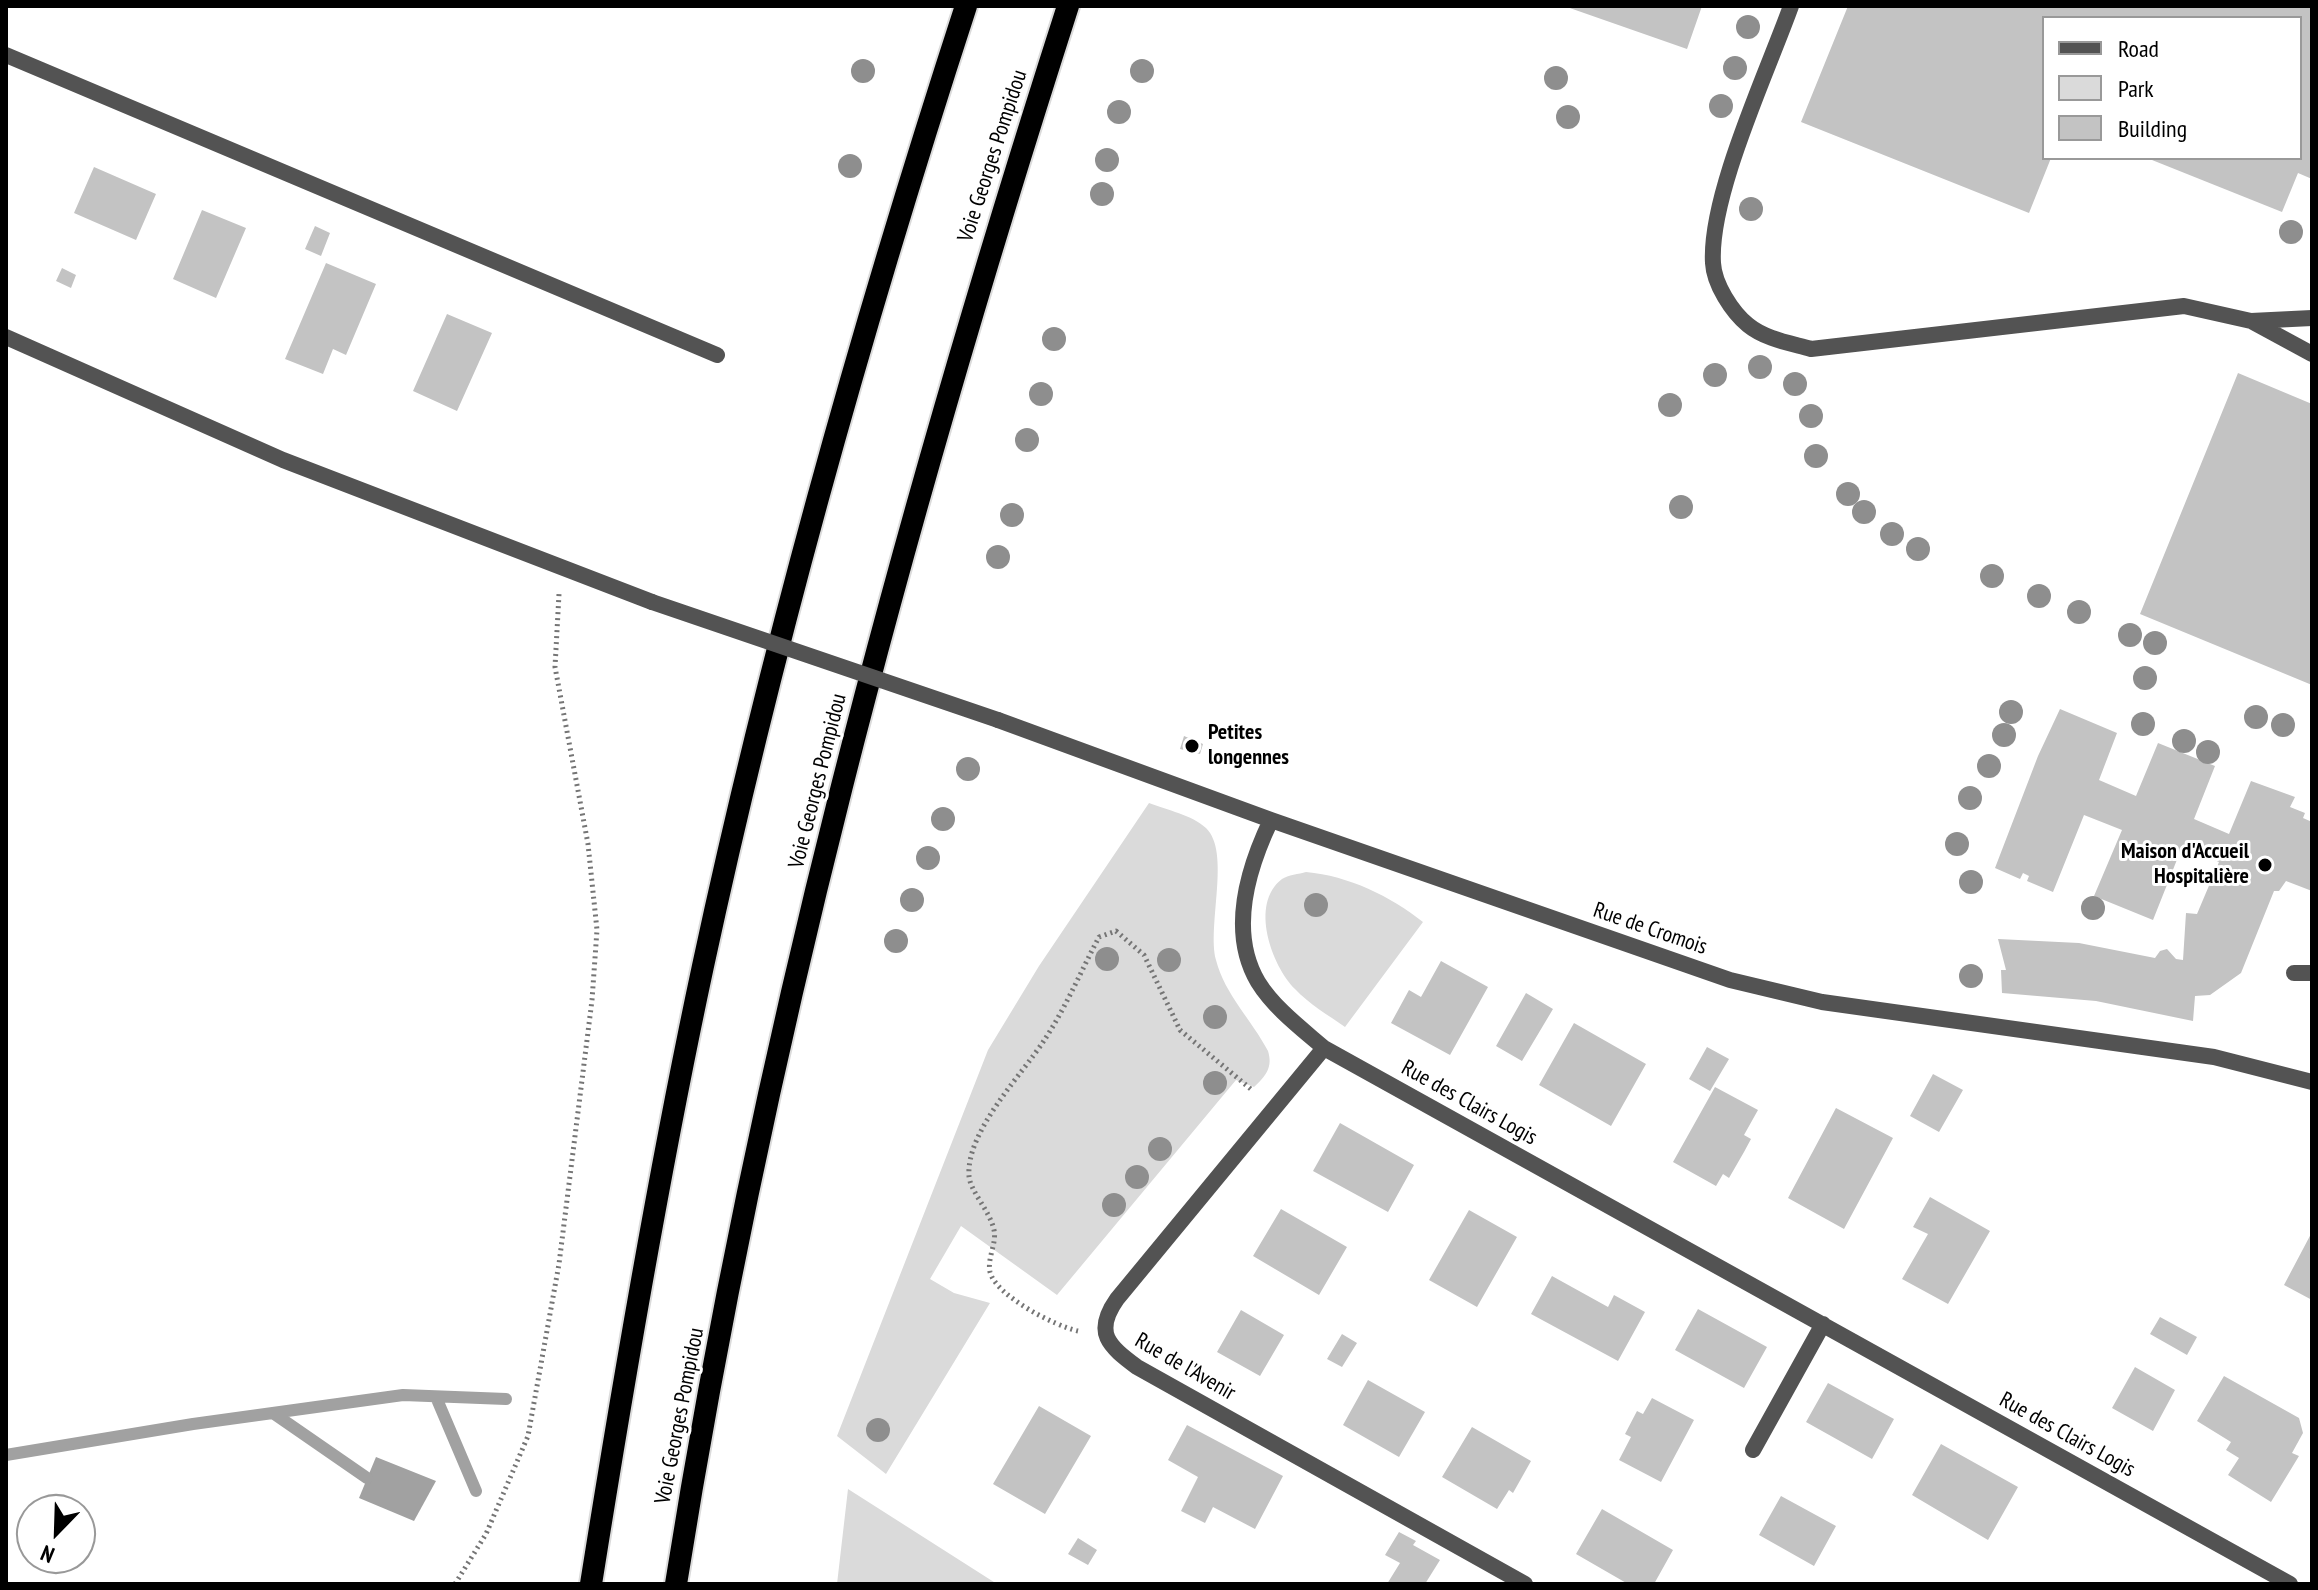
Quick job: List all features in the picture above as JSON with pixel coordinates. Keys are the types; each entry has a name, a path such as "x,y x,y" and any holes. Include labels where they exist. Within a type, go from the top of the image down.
{"highway":[{"path":"591,1584 644,1263 703,966 752,751 795,576 844,403 907,185 966,6"},
{"name":"Voie Georges Pompidou","path":"676,1584 694,1471 802,947 941,419 1001,215 1068,6"},
{"path":"688,1584 694,1471"}],"street":[{"path":"1791,6 1728,180 1713,235 1713,267 1725,298 1748,326 1778,341 1811,349 2184,306 2251,321 2312,318"},
{"path":"6,55 717,355"},
{"path":"2251,321 2312,354"},
{"name":"Rue de Cromois","path":"6,337 283,460 562,569 1730,980 1822,1002 2214,1057 2312,1082"},
{"name":"Rue des Clairs Logis","path":"1271,820 1255,855 1247,886 1243,919 1245,946 1258,981 1277,1004 1324,1048 2290,1584"},
{"path":"2294,973 2312,973"},
{"name":"Rue de l'Avenir","path":"1324,1048 1117,1299 1108,1311 1106,1334 1115,1351 1137,1367 1525,1584"},
{"path":"1753,1450 1823,1324"}],"path":[{"path":"455,1584 486,1534 528,1436 559,1264 592,1000 597,930 588,844 555,667 555,627 562,569"},
{"path":"1106,1334 1076,1331 1053,1323 999,1287 989,1270 996,1233 987,1207 970,1182 968,1173 981,1132 1046,1039 1099,937 1116,931 1136,946 1144,955 1180,1030 1274,1110"}],"green space":[{"path":"1149,803 1194,820 1206,828 1213,839 1218,871 1214,928 1216,960 1232,996 1268,1051 1270,1062 1267,1071 1254,1087 1236,1080 1057,1295 961,1226 930,1279 954,1293 990,1303 886,1474 837,1436 988,1050 1039,966"},
{"path":"1306,872 1338,878 1368,889 1423,922 1345,1027 1295,989 1286,979 1272,951 1266,919 1272,890 1282,879"},
{"path":"848,1489 997,1584 837,1584"}],"shaded area":[{"path":"376,1457 436,1481 414,1521 359,1498"}],"building":[{"path":"1564,6 1702,6 1687,49"},
{"path":"1848,6 2312,6 2312,179 2298,173 2282,212 2152,160 2302,160 2302,16 2042,16 2042,160 2050,160 2029,213 1801,122"},
{"path":"94,167 156,194 136,240 74,213"},
{"path":"202,210 246,228 216,298 173,279"},
{"path":"315,226 330,233 321,256 305,249"},
{"path":"326,263 376,284 346,355 333,349 323,374 285,359"},
{"path":"62,268 76,275 71,288 56,281"},
{"path":"447,314 492,333 457,411 413,391"},
{"path":"2238,373 2312,404 2312,685 2140,614"},
{"name":"Maison d'Accueil Hospitalière","path":"2060,709 2117,733 2099,780 2136,796 2158,743 2215,766 2194,819 2229,834 2251,781 2295,797 2290,807 2305,813 2303,818 2312,822 2312,891 2286,881 2279,891 2274,891 2241,973 2210,995 2195,996 2193,1021 2096,1001 2002,993 2001,970 2006,970 1998,939 2079,943 2155,958 2160,951 2167,949 2176,959 2183,960 2186,913 2197,914 2219,862 2182,847 2153,920 2094,896 2122,830 2084,815 2053,892 2027,881 2029,876 2023,873 2020,879 1995,868 2038,756"},
{"name":"Petites longennes","path":"1184,736 1203,744 1200,754 1180,749"},
{"path":"1441,961 1488,987 1450,1055 1391,1023 1409,990 1421,997"},
{"path":"1526,993 1553,1009 1522,1061 1496,1046"},
{"path":"1574,1023 1646,1064 1611,1126 1539,1085"},
{"path":"1707,1047 1729,1059 1710,1091 1689,1079"},
{"path":"1933,1074 1963,1090 1939,1132 1910,1116"},
{"path":"1715,1087 1758,1110 1744,1135 1751,1139 1744,1152 1729,1178 1723,1174 1716,1186 1673,1162"},
{"path":"1836,1108 1893,1138 1844,1229 1788,1198"},
{"path":"1340,1123 1414,1165 1388,1212 1313,1171"},
{"path":"1930,1197 1990,1231 1948,1304 1902,1279 1928,1234 1913,1227"},
{"path":"1281,1209 1347,1247 1319,1295 1253,1256"},
{"path":"1469,1210 1517,1237 1477,1307 1429,1280"},
{"path":"2312,1232 2312,1300 2284,1285"},
{"path":"1552,1276 1608,1307 1614,1295 1645,1312 1618,1361 1531,1314"},
{"path":"1698,1309 1767,1347 1744,1388 1675,1350"},
{"path":"1241,1310 1284,1335 1260,1376 1217,1352"},
{"path":"2160,1317 2197,1337 2187,1355 2150,1334"},
{"path":"1342,1334 1357,1343 1342,1367 1327,1359"},
{"path":"2135,1367 2175,1390 2153,1431 2112,1408"},
{"path":"2224,1376 2299,1418 2303,1433 2292,1453 2299,1456 2271,1502 2228,1475 2239,1458 2226,1450 2231,1442 2197,1421"},
{"path":"1368,1380 1425,1412 1399,1457 1343,1425"},
{"path":"1828,1383 1894,1419 1872,1459 1806,1422"},
{"path":"1652,1398 1694,1420 1661,1482 1619,1460 1631,1437 1625,1434 1637,1411 1643,1414"},
{"path":"1039,1406 1091,1436 1045,1514 993,1484"},
{"path":"1187,1425 1283,1476 1255,1529 1213,1507 1205,1523 1181,1511 1198,1477 1168,1460"},
{"path":"1472,1427 1531,1461 1513,1493 1509,1490 1497,1509 1442,1477"},
{"path":"1941,1444 2018,1487 1988,1540 1912,1495"},
{"path":"1781,1496 1836,1526 1814,1566 1759,1535"},
{"path":"1602,1509 1673,1550 1654,1584 1628,1584 1576,1554"},
{"path":"1399,1532 1416,1541 1413,1545 1440,1560 1425,1584 1387,1584 1400,1563 1385,1555"},
{"path":"1078,1538 1097,1550 1088,1565 1068,1554"}],"waterway":[{"path":"6,1455 193,1424 403,1395 506,1399"},
{"path":"436,1397 476,1491"},
{"path":"273,1413 367,1478"}],"place":[{"name":"Petites longennes","path":"1192,746"},
{"name":"Maison d'Accueil Hospitalière","path":"2265,865"}]}
